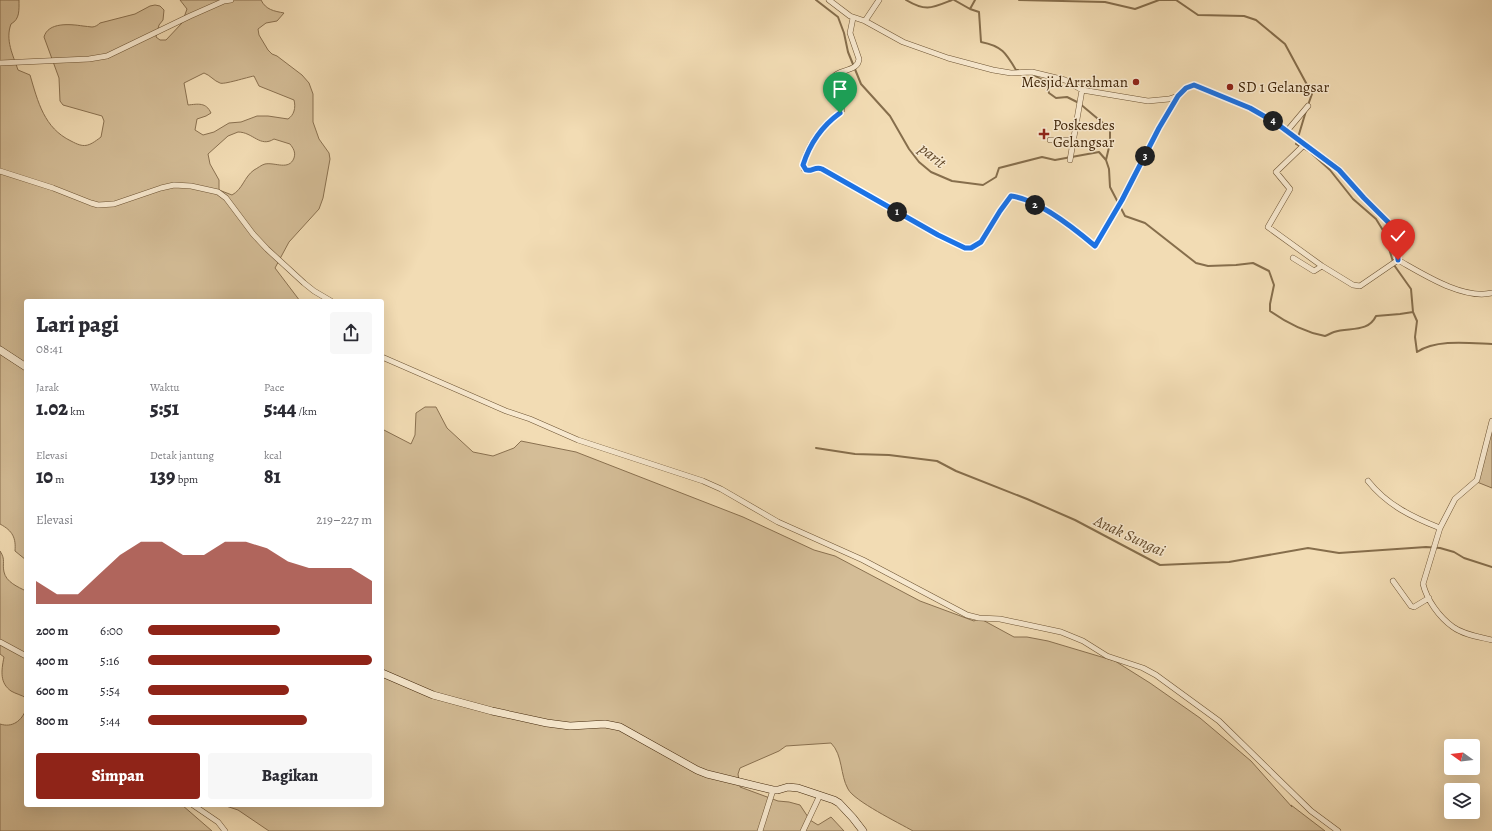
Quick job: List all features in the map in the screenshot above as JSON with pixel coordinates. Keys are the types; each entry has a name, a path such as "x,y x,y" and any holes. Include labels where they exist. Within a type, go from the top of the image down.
{"street":[{"path":"0,63 89,60 107,56 214,5 231,0"},
{"path":"829,0 853,18 864,21 896,39 933,53 993,70 1011,73 1032,72 1065,80 1082,90 1148,101 1163,100 1178,96"},
{"path":"864,21 879,0"},
{"path":"853,18 850,33 859,60 854,67 837,74 833,78 832,83 842,110 815,138 805,158 803,165 804,168 808,171 816,168 822,169 942,237 965,248 971,248 981,242 1011,196 1042,208 1078,232 1095,246 1122,200 1159,128 1178,96 1186,88 1194,85 1250,108 1276,123 1294,136 1302,145 1339,170 1392,226 1396,233 1398,260"},
{"path":"1070,160 1082,90"},
{"path":"1287,131 1308,106"},
{"path":"1050,140 1073,140"},
{"path":"1302,145 1276,172 1290,189 1268,227 1322,266 1353,285 1360,286 1398,260"},
{"path":"0,171 53,188 91,203 98,204 114,204 174,185 191,186 218,192 226,198 253,234 267,249 304,284 328,299"},
{"path":"1293,258 1314,271 1322,266"},
{"path":"1398,260 1457,289 1474,294 1483,295 1492,293"},
{"path":"0,350 24,366"},
{"path":"384,358 506,411 530,419 578,440 703,481 721,489 778,522 863,560 968,615 979,618 1000,619 1061,632 1083,641 1107,656 1144,668 1174,687 1219,721 1311,811 1338,831"},
{"path":"1492,421 1477,480 1455,499 1440,528 1423,584 1428,598 1442,618 1454,628 1492,640"},
{"path":"1368,481 1382,497 1397,507 1421,521 1440,528"},
{"path":"1393,581 1411,606 1414,606 1428,598"},
{"path":"0,642 24,655"},
{"path":"384,674 433,695 492,711 547,723 570,726 605,724 620,726 697,770 707,774 773,790 794,787 834,800 839,803 863,831"},
{"path":"760,831 773,790"},
{"path":"803,831 820,795"},
{"path":"196,807 218,822 225,831"}],"shaded area":[{"path":"0,0 19,0 16,20 11,24 9,30 10,47 18,70 30,75 39,104 48,122 62,136 79,145 89,145 101,137 104,121 102,116 63,105 60,101 59,78 44,37 46,32 55,26 60,25 93,27 100,23 135,14 155,5 160,6 164,10 163,20 159,25 156,37 160,40 166,40 182,23 187,9 180,0 261,0 268,8 284,13 277,21 266,23 258,29 259,35 272,54 277,56 302,75 309,83 313,94 313,122 319,139 329,153 330,159 323,198 319,209 289,242 275,268 298,299 24,299 24,558 15,551 13,535 8,529 0,524","holes":["204,73 222,83 254,76 259,86 294,100 295,108 293,113 288,119 257,116 241,122 229,123 214,132 203,135 195,130 197,119 211,113 204,105 188,105 184,83","238,132 248,134 260,141 265,142 274,139 290,144 294,150 295,156 289,164 262,165 254,170 239,190 232,195 219,190 219,180 210,164 208,154 228,136"]},
{"path":"425,407 436,407 447,428 473,452 493,456 514,448 521,441 576,452 743,517 814,550 835,556 920,601 974,621 979,618 1014,637 1027,637 1048,641 1115,661 1150,683 1200,718 1251,761 1292,807 1291,805 1325,831 913,831 859,800 852,794 845,783 838,753 831,743 786,746 779,751 740,768 738,774 740,787 778,801 800,805 810,820 818,825 831,817 844,831 269,831 238,810 229,807 384,807 384,430 411,444 415,435 416,413"},
{"path":"1492,426 1492,488 1477,482"},
{"path":"0,551 3,559 5,576 13,584 24,590 24,697 11,691 7,688 3,681 2,668 4,657 0,654"},
{"path":"24,713 24,807 184,807 212,831 0,831 0,724 9,725 22,717"}],"waterway":[{"name":"parit","path":"816,0 838,17 844,33 848,52 861,84 890,116 909,149 919,162 931,172 952,181 983,185 996,177 999,168 1042,157 1055,160 1099,152 1106,160"},
{"path":"906,0 913,4 929,8 952,0"},
{"path":"954,0 979,12 981,42 999,48 1003,51 1016,70 1018,70"},
{"path":"970,9 975,0"},
{"path":"1019,0 1105,2 1135,9 1159,0 1176,0 1198,15 1244,16 1256,20 1285,44 1312,94 1308,105"},
{"path":"1030,73 1046,82 1049,93 1056,98 1067,97 1079,103 1110,129 1110,143 1106,160 1109,169 1110,187 1125,216 1145,223 1196,263 1208,266 1253,263 1269,271 1274,285 1270,311 1283,319 1303,329 1325,336 1334,332 1363,327 1373,321 1376,316 1413,312 1417,321 1415,337 1417,352 1443,343 1492,344"},
{"path":"1306,111 1296,144 1310,152 1330,170 1353,199 1376,219 1384,232 1394,265 1411,289 1413,312"},
{"name":"Anak Sungai","path":"816,448 855,454 889,455 937,461 956,471 1075,520 1160,565 1229,562 1308,548 1339,553 1426,547 1440,548 1454,552 1464,558 1492,567"}],"place":[{"name":"Mesjid Arrahman","path":"1136,82"},
{"name":"SD 1 Gelangsar","path":"1230,87"},
{"name":"Poskesdes Gelangsar","path":"1044,134"}],"route":[{"path":"840,113 829,122 815,138 803,165 803,168 806,170 809,171 816,168 822,169 946,240 965,248 971,248 981,242 1011,196 1042,208 1078,232 1095,246 1122,200 1159,128 1178,96 1186,88 1194,85 1250,108 1276,123 1328,160 1392,226 1396,233 1396,256 1398,260"}]}
